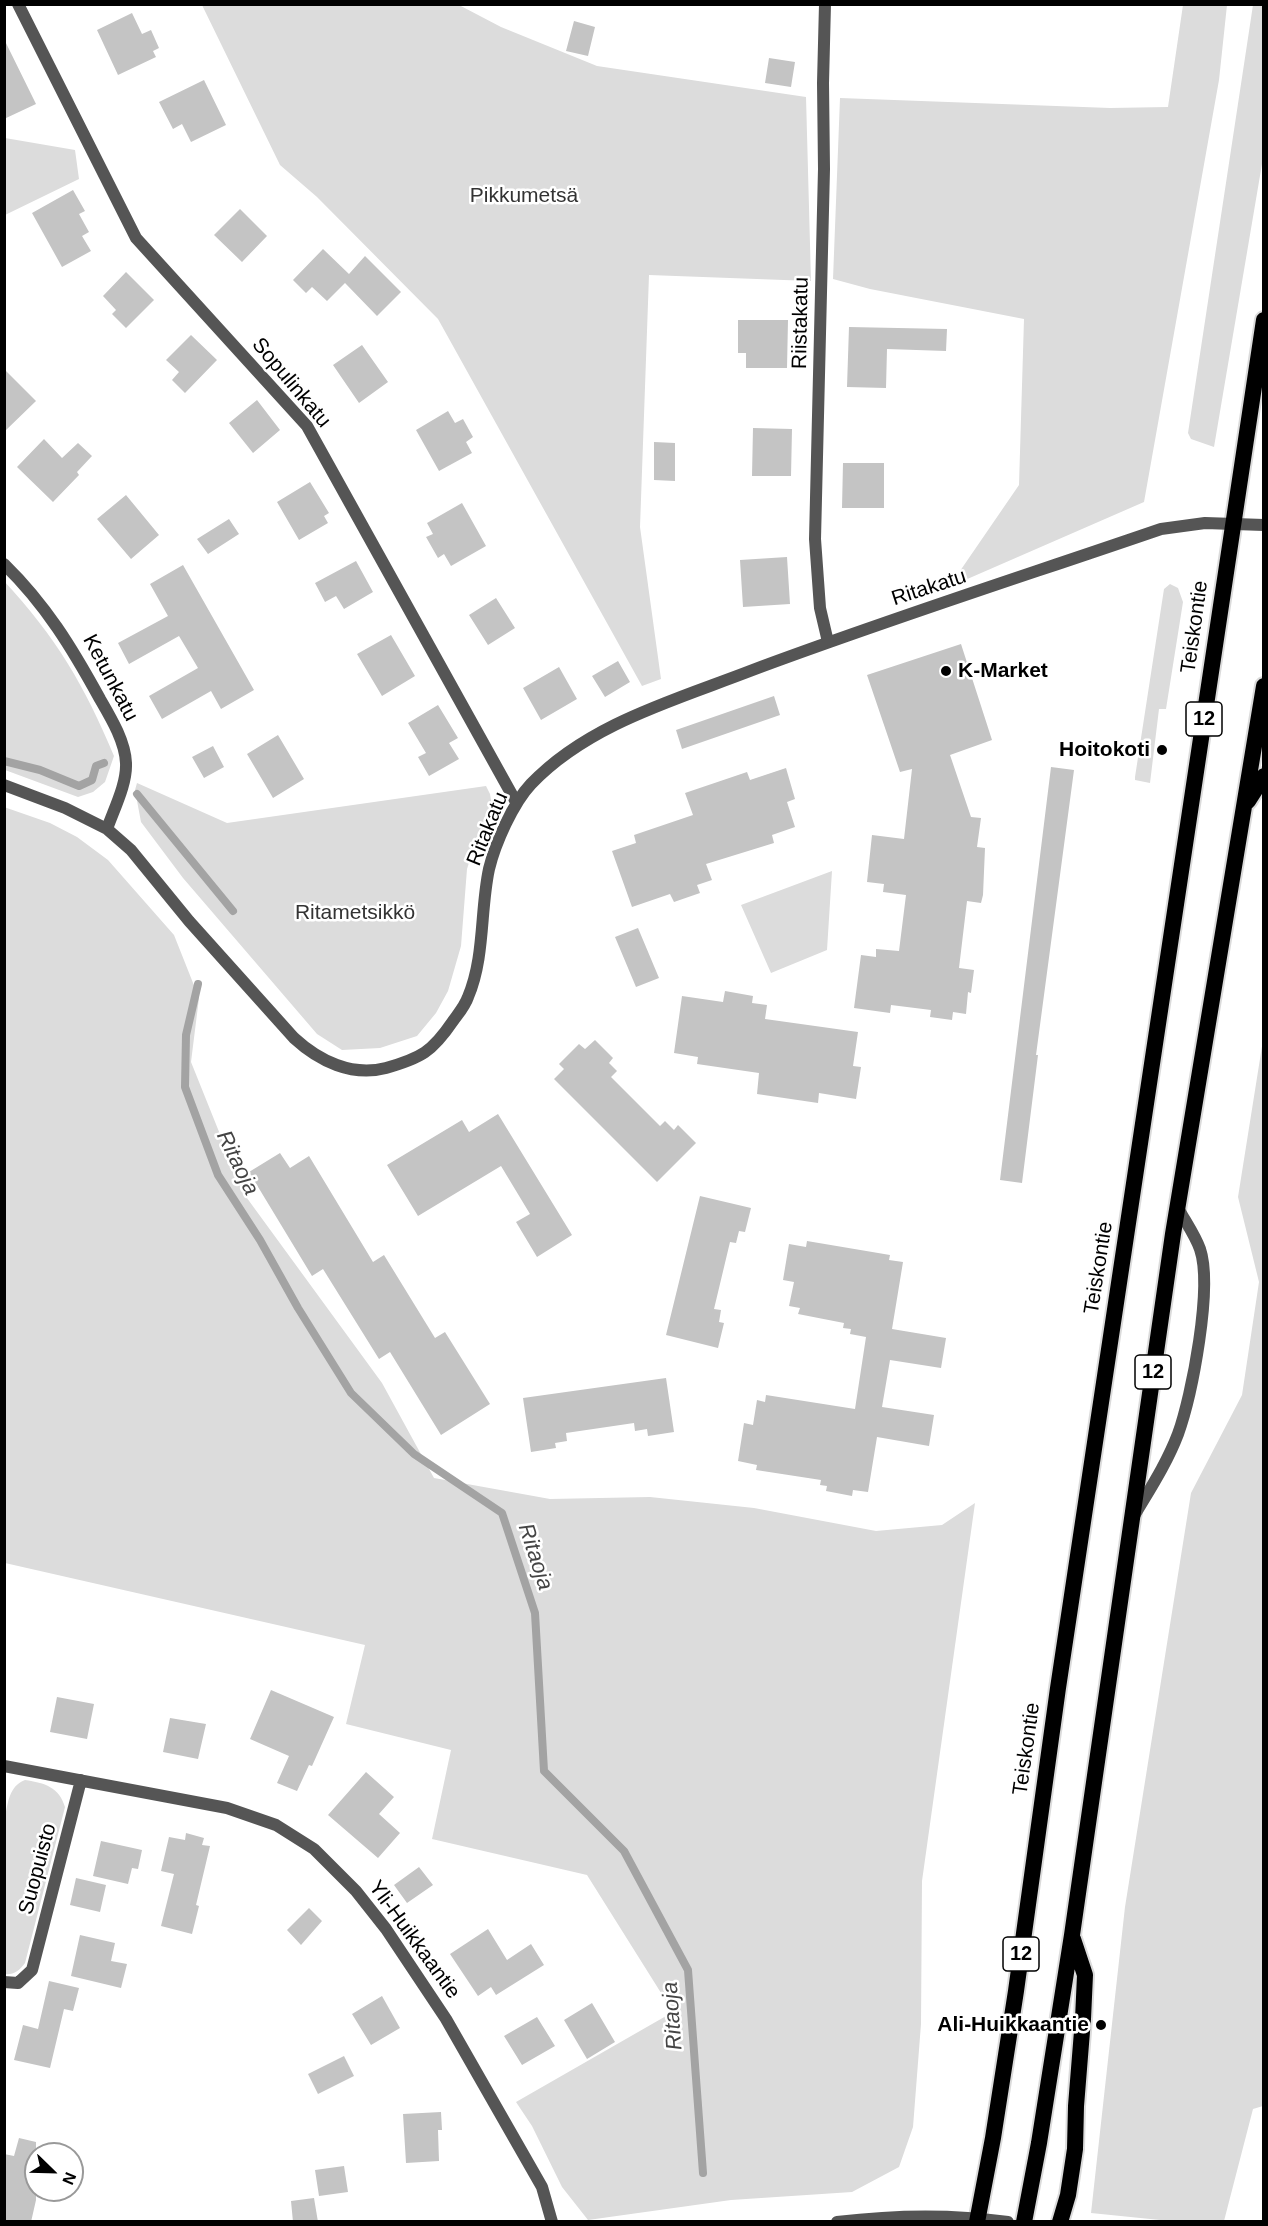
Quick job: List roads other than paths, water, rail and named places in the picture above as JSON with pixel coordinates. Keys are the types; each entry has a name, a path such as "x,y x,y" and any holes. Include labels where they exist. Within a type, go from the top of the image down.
{"highway":[{"name":"Teiskontie","path":"977,2219 993,2138 1016,1991 1058,1688 1263,320"},
{"name":"12","path":"1024,2222 1072,1935 1178,1208 1263,686"},
{"path":"1243,810 1263,776"},
{"name":"12","path":"1060,2222 1068,2195 1075,2149 1085,1975 1072,1935"}],"street":[{"name":"Sopulinkatu","path":"18,4 136,238 307,426 516,802"},
{"name":"Riistakatu","path":"825,4 824,169 815,539 820,608 828,642"},
{"name":"Ritakatu","path":"4,785 56,804 107,829 131,850 189,921 309,1052 340,1067 372,1072 411,1061 437,1044 468,998 477,961 489,868 516,802 549,766 593,736 670,701 828,642 1161,529 1192,524 1263,525"},
{"name":"Ketunkatu","path":"4,564 26,585 54,620 80,662 120,738 125,752 125,774 107,829"},
{"path":"1132,1519 1160,1472 1178,1434 1195,1367 1205,1288 1200,1249 1178,1208"},
{"name":"Yli-Huikkaantie","path":"5,1771 81,1780 227,1808 276,1825 314,1849 356,1892 386,1929 446,2019 542,2187 552,2222"},
{"name":"Suopuisto","path":"4,1982 18,1983 32,1970 81,1780"},
{"path":"837,2222 889,2216 1008,2222"}],"waterway":[{"path":"4,761 40,770 79,786 92,780 96,766 104,763"},
{"path":"137,794 233,911"},
{"name":"Ritaoja","path":"198,984 186,1035 185,1087 218,1175 260,1240 298,1308 351,1393 414,1454 502,1513 535,1613 544,1771 624,1851 688,1970 703,2173"}],"place":[{"name":"K-Market","path":"946,671"},
{"name":"Hoitokoti","path":"1162,750"},
{"name":"Ali-Huikkaantie","path":"1101,2025"}],"park label":[{"name":"Pikkumetsä","path":"524,196"},
{"name":"Ritametsikkö","path":"355,913"}]}
